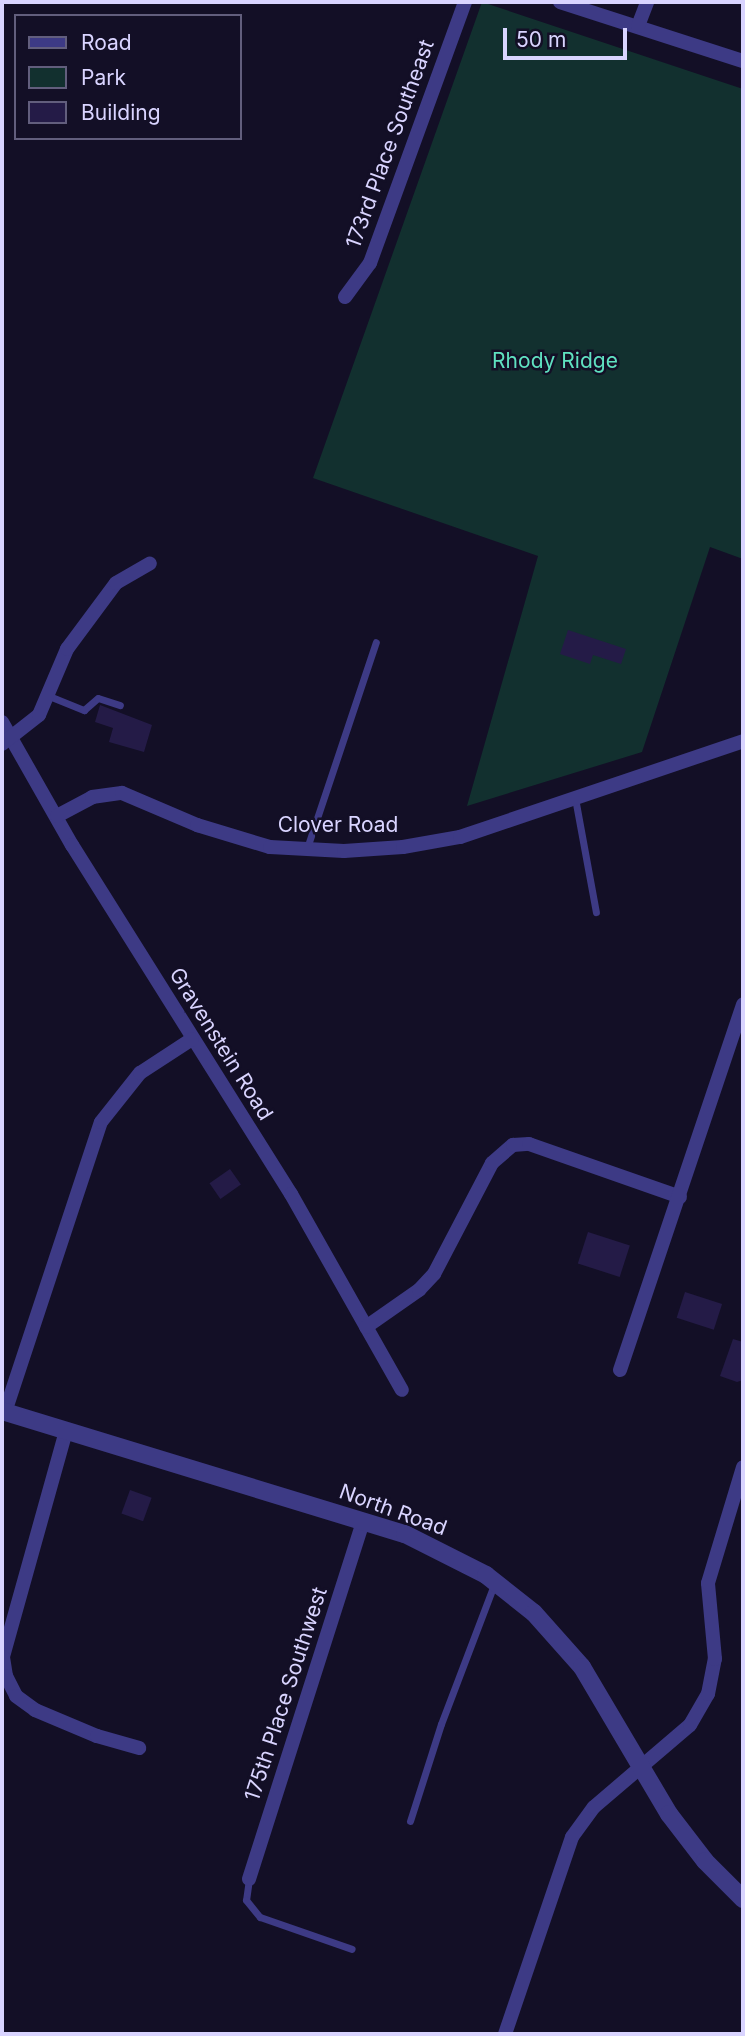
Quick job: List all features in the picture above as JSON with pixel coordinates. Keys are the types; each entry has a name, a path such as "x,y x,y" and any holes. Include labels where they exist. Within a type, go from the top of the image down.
{"street":[{"name":"173rd Place Southeast","path":"345,297 369,263 465,2"},
{"path":"561,2 743,61"},
{"path":"638,26 647,2"},
{"path":"6,741 39,715 78,632 116,583 150,563"},
{"name":"Gravenstein Road","path":"2,722 6,741 57,816 191,1039 291,1194 402,1390"},
{"name":"Clover Road","path":"57,816 92,797 122,793 258,844 307,849 379,849 437,841 743,741"},
{"path":"620,1370 743,1004"},
{"path":"4,1411 102,1122 140,1073 191,1039"},
{"path":"366,1326 419,1290 433,1274 501,1151 529,1144 680,1197"},
{"name":"North Road","path":"4,1411 363,1521 435,1546 496,1581 534,1613 582,1667 641,1769 687,1839 743,1899"},
{"path":"66,1431 3,1657 6,1676 16,1696 35,1710 97,1736 139,1748"},
{"path":"505,2034 572,1837 594,1807 690,1725 708,1694 715,1659 708,1583 743,1467"},
{"name":"175th Place Southwest","path":"249,1879 363,1521"}],"lane":[{"path":"307,849 376,642"},
{"path":"49,696 84,710 98,698 120,705"},
{"path":"575,798 596,912"},
{"path":"410,1821 441,1724 496,1581"},
{"path":"249,1879 246,1900 260,1917 352,1949"}],"green space":[{"name":"Rhody Ridge","path":"482,2 743,89 743,559 710,547 642,752 467,806 538,556 313,478"}],"building":[{"path":"568,630 626,649 621,664 593,655 590,664 560,654"},
{"path":"100,705 152,725 144,752 109,742 113,728 95,722"},
{"path":"230,1169 241,1185 220,1199 210,1183"},
{"path":"588,1232 630,1246 620,1277 578,1263"},
{"path":"685,1292 722,1304 714,1330 677,1318"},
{"path":"733,1339 743,1342 743,1380 737,1382 720,1376"},
{"path":"130,1490 152,1498 143,1521 121,1513"}]}
